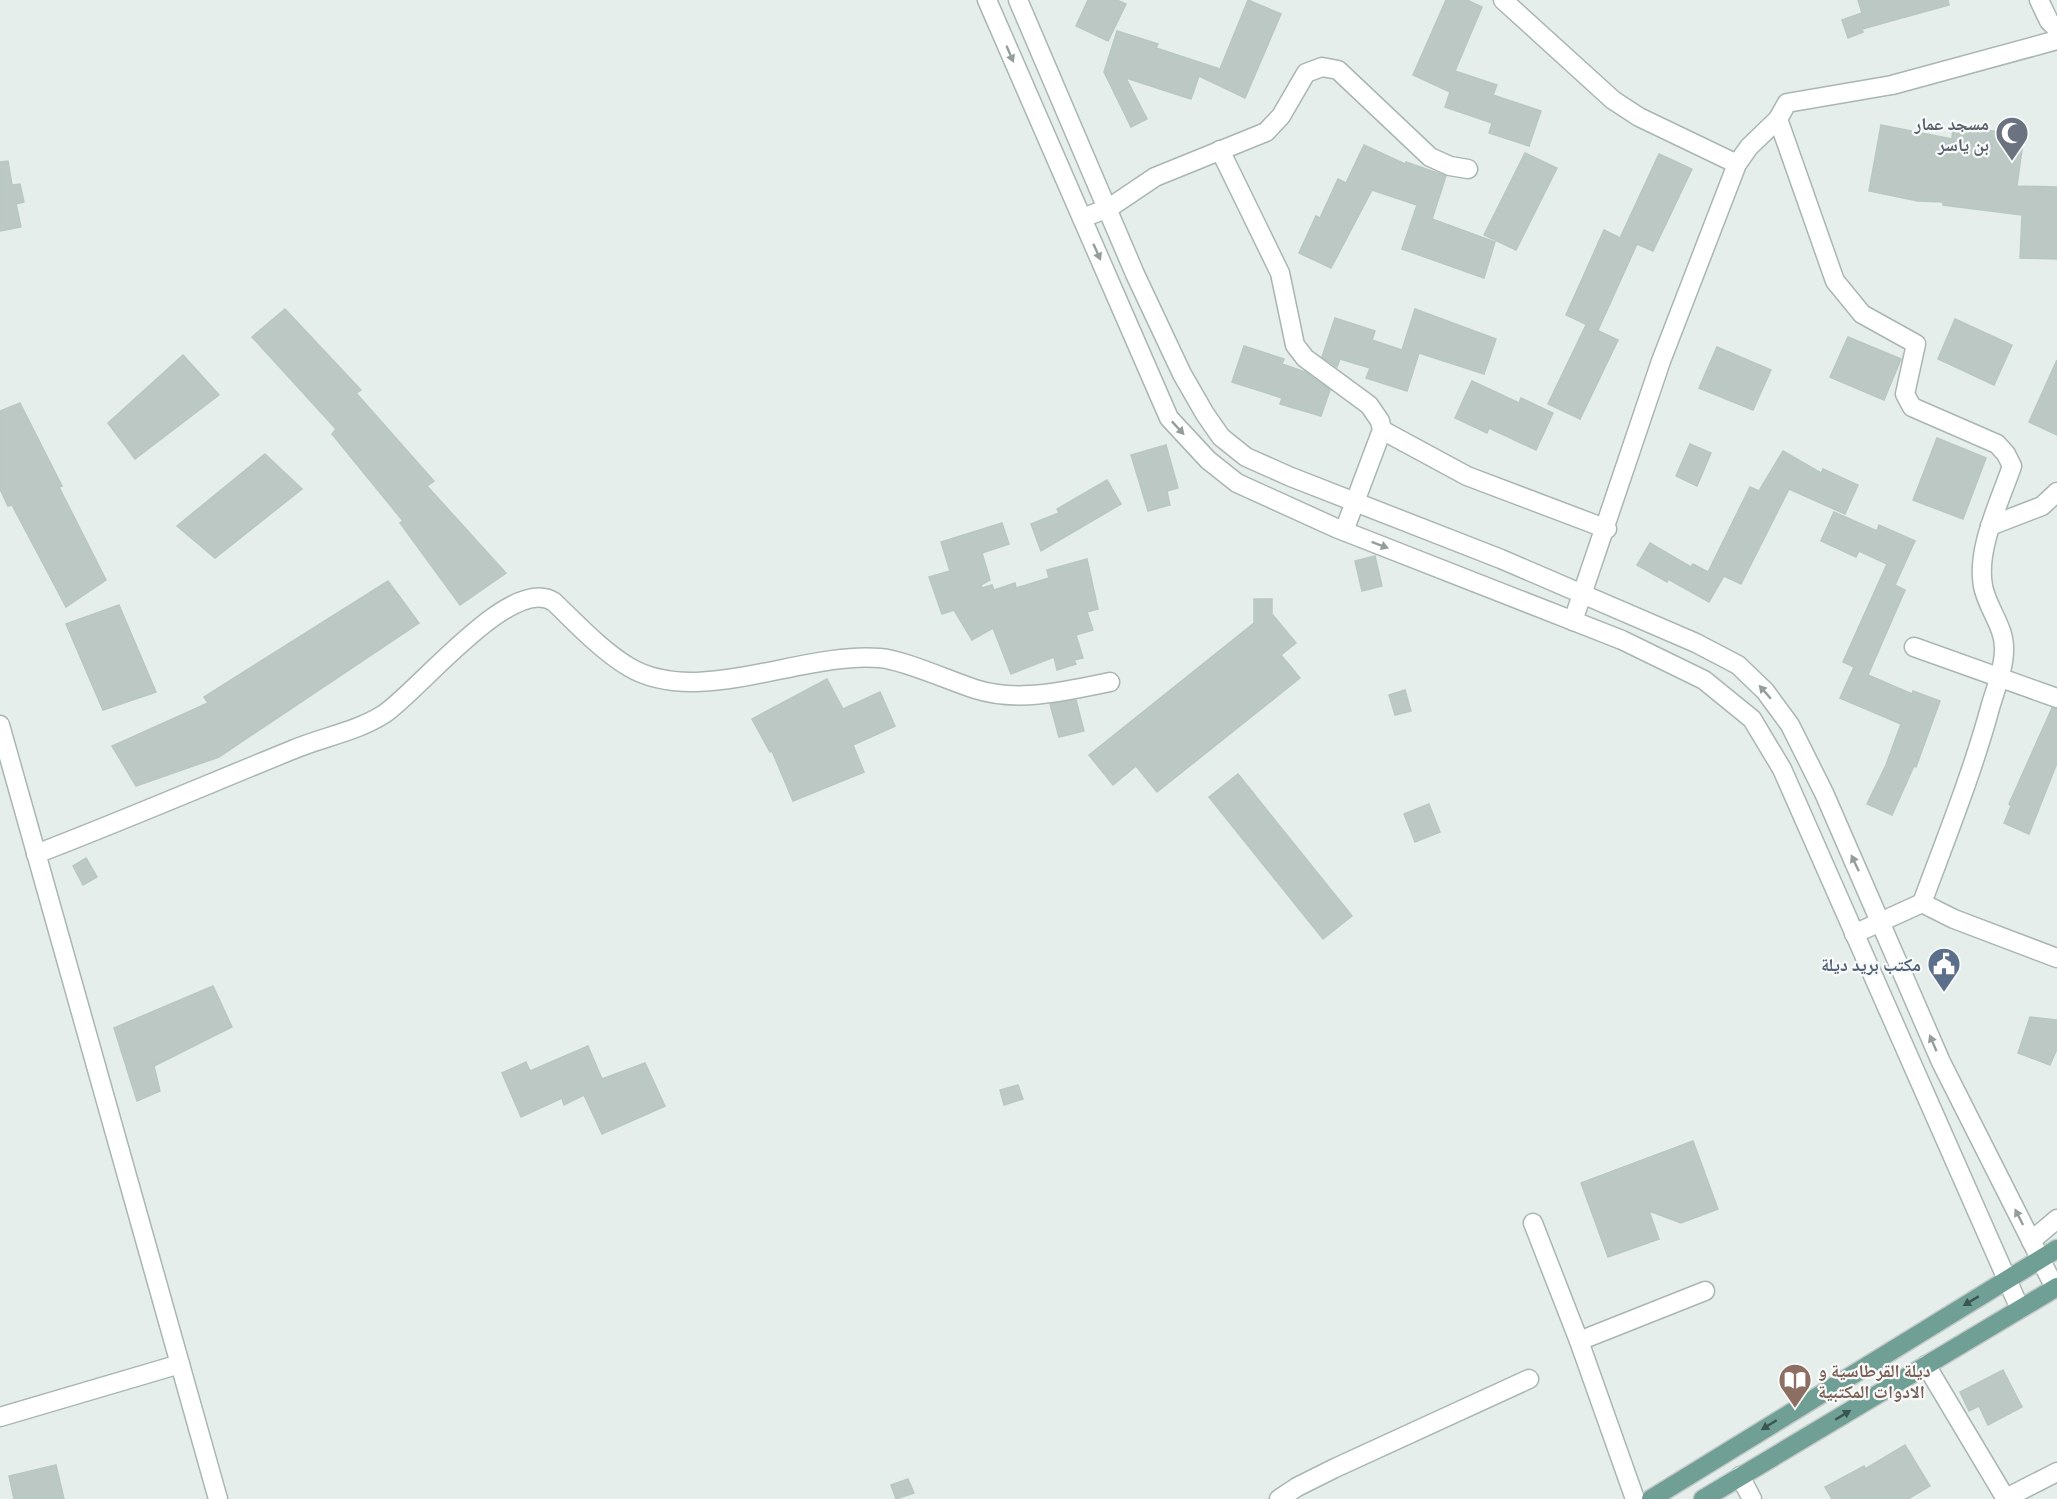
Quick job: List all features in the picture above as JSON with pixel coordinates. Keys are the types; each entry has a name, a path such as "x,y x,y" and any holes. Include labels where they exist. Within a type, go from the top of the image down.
{"main road":[{"path":"1651,1499 2057,1249"},
{"path":"1703,1499 2056,1288"}],"street":[{"path":"987,0 1169,418 1208,460 1237,483 1344,531 1622,640 1704,680 1752,719 1782,769 2020,1309"},
{"path":"1018,0 1135,274 1182,374 1204,414 1221,437 1246,457 1585,594 1696,643 1738,665 1765,691 1790,725 1882,922 1941,1062 2056,1288"},
{"path":"1503,0 1613,100 1639,117 1737,164"},
{"path":"2039,0 2049,21 2057,29"},
{"path":"1573,621 1585,594 1661,361 1737,164 1760,135 1778,119 1786,103 1892,85 2057,40"},
{"path":"1082,218 1108,208 1155,177 1266,132 1281,116 1306,73 1322,67 1338,70 1430,157 1450,166 1468,169"},
{"path":"1778,119 1835,282 1862,314 1916,344 1905,394 1912,407 1997,444 2006,454 2012,466 1990,526 1982,575 1983,588 2002,634 2004,651 1984,731 1923,903 1854,934"},
{"path":"1220,150 1280,273 1295,345 1305,358 1369,405 1380,421 1382,430 1344,531"},
{"path":"1382,430 1467,476 1606,529"},
{"path":"1990,526 2042,506 2057,492"},
{"path":"36,854 295,748 366,724 385,713 409,694 488,620 520,601 536,596 546,597 554,602 630,668 683,683 716,681 824,659 873,658 882,658 978,690 1007,697 1080,689 1110,682"},
{"path":"1914,646 2057,698"},
{"path":"0,725 218,1499"},
{"path":"1923,903 1954,919 2057,958"},
{"path":"2031,1241 2057,1219"},
{"path":"1533,1222 1579,1341 1635,1499"},
{"path":"1579,1341 1705,1291"},
{"path":"0,1417 180,1364"},
{"path":"1926,1365 2006,1498 2057,1472"},
{"path":"1280,1499 1326,1473 1529,1379"},
{"path":"1740,1476 1752,1499"}],"building":[{"path":"1088,0 1117,0 1126,4 1108,41 1076,26"},
{"path":"1248,0 1281,14 1245,98 1199,76 1191,99 1126,78 1147,119 1131,127 1104,72 1117,31 1158,44 1156,48 1220,69"},
{"path":"1446,0 1467,0 1482,7 1455,71 1497,85 1493,95 1541,111 1529,146 1489,133 1492,123 1445,107 1450,92 1413,75"},
{"path":"1858,0 1948,0 1949,5 1862,29 1863,32 1848,38 1842,20 1862,13"},
{"path":"1881,125 1952,139 1953,126 2024,135 2017,186 2057,187 2057,259 2020,258 2022,215 1943,205 1943,202 1918,201 1869,191"},
{"path":"1364,145 1405,164 1406,162 1446,176 1432,219 1495,242 1484,278 1402,249 1417,205 1372,190 1331,268 1299,253 1316,216 1320,218 1338,179 1346,183"},
{"path":"1525,153 1557,168 1516,250 1484,235"},
{"path":"1659,154 1692,169 1653,251 1637,244 1598,330 1566,315 1604,230 1620,238"},
{"path":"8,161 12,185 20,184 24,202 16,204 21,227 0,231 0,162"},
{"path":"285,309 361,390 356,393 434,481 427,486 506,573 460,605 400,523 403,521 332,434 336,429 252,337"},
{"path":"1415,309 1496,339 1484,374 1419,353 1407,391 1366,378 1370,368 1340,359 1337,367 1322,357 1335,318 1375,331 1372,340 1402,350"},
{"path":"1955,319 2012,345 1994,385 1938,359"},
{"path":"1586,325 1618,340 1580,419 1548,404"},
{"path":"1848,337 1901,359 1884,400 1830,377"},
{"path":"1244,346 1284,359 1282,364 1305,372 1330,390 1321,416 1280,404 1282,398 1232,382"},
{"path":"1717,347 1771,370 1753,410 1699,388"},
{"path":"183,355 219,395 135,459 108,423"},
{"path":"2057,360 2057,435 2029,422"},
{"path":"1472,381 1519,403 1521,398 1553,413 1536,450 1489,428 1487,433 1455,418"},
{"path":"20,403 106,580 66,607 12,505 8,506 0,489 0,411"},
{"path":"1937,438 1986,458 1963,519 1913,500"},
{"path":"1690,444 1711,453 1697,486 1676,476"},
{"path":"1166,445 1178,488 1167,491 1170,505 1148,511 1131,455"},
{"path":"1783,451 1821,473 1823,469 1858,485 1845,514 1789,489 1741,584 1724,576 1709,602 1637,565 1650,543 1691,567 1693,564 1708,572 1750,487 1759,491"},
{"path":"265,454 302,489 215,558 177,526"},
{"path":"1107,480 1121,504 1041,551 1031,524 1059,513 1057,509"},
{"path":"1834,512 1877,531 1879,525 1915,541 1895,585 1905,590 1868,675 1912,694 1913,691 1940,701 1916,767 1914,766 1892,815 1867,804 1886,765 1901,724 1840,698 1854,667 1843,662 1887,564 1859,551 1856,557 1821,541"},
{"path":"1002,523 1009,544 982,553 990,580 981,585 982,588 992,585 994,590 1015,583 1016,588 1049,578 1047,570 1087,559 1098,609 1087,612 1093,630 1076,635 1083,658 1074,660 1076,664 1057,670 1054,657 1011,674 993,628 972,640 954,610 942,614 929,577 950,571 941,542"},
{"path":"1375,556 1382,586 1362,591 1355,561"},
{"path":"388,581 419,623 219,757 136,786 112,746 208,703 204,697"},
{"path":"1254,599 1272,599 1272,614 1296,643 1281,655 1300,678 1157,792 1136,766 1113,785 1089,755 1254,623"},
{"path":"119,605 156,692 103,710 66,624"},
{"path":"827,679 843,709 880,692 895,726 853,745 864,772 793,801 772,751 770,752 752,719"},
{"path":"1405,690 1411,711 1395,715 1389,695"},
{"path":"1076,700 1084,731 1059,737 1050,704"},
{"path":"2052,708 2057,709 2057,763 2029,834 2004,823 2011,806 2009,804"},
{"path":"1238,774 1352,916 1323,939 1209,797"},
{"path":"1429,804 1440,832 1415,842 1404,814"},
{"path":"86,858 97,877 83,885 73,866"},
{"path":"213,986 232,1027 154,1066 160,1091 137,1101 114,1028"},
{"path":"2030,1017 2057,1020 2057,1049 2050,1065 2018,1053"},
{"path":"588,1046 602,1079 645,1063 665,1106 602,1134 584,1095 564,1105 562,1098 521,1117 502,1073 526,1062 530,1071"},
{"path":"1018,1085 1023,1099 1004,1105 1000,1090"},
{"path":"1693,1141 1718,1209 1681,1223 1649,1211 1659,1239 1608,1257 1581,1183"},
{"path":"2003,1370 2022,1407 1988,1425 1979,1406 1969,1411 1960,1392"},
{"path":"1905,1445 1930,1486 1908,1499 1832,1499 1825,1487 1864,1466 1865,1469"},
{"path":"56,1465 64,1499 14,1499 9,1476"},
{"path":"908,1479 914,1493 896,1499 891,1485"}],"place":[{"name":"مسجد عمار بن ياسر","path":"2012,162"},
{"name":"مكتب بريد ديلة","path":"1944,993"},
{"name":"ديلة القرطاسية و الادوات المكتبية","path":"1795,1409"}]}
